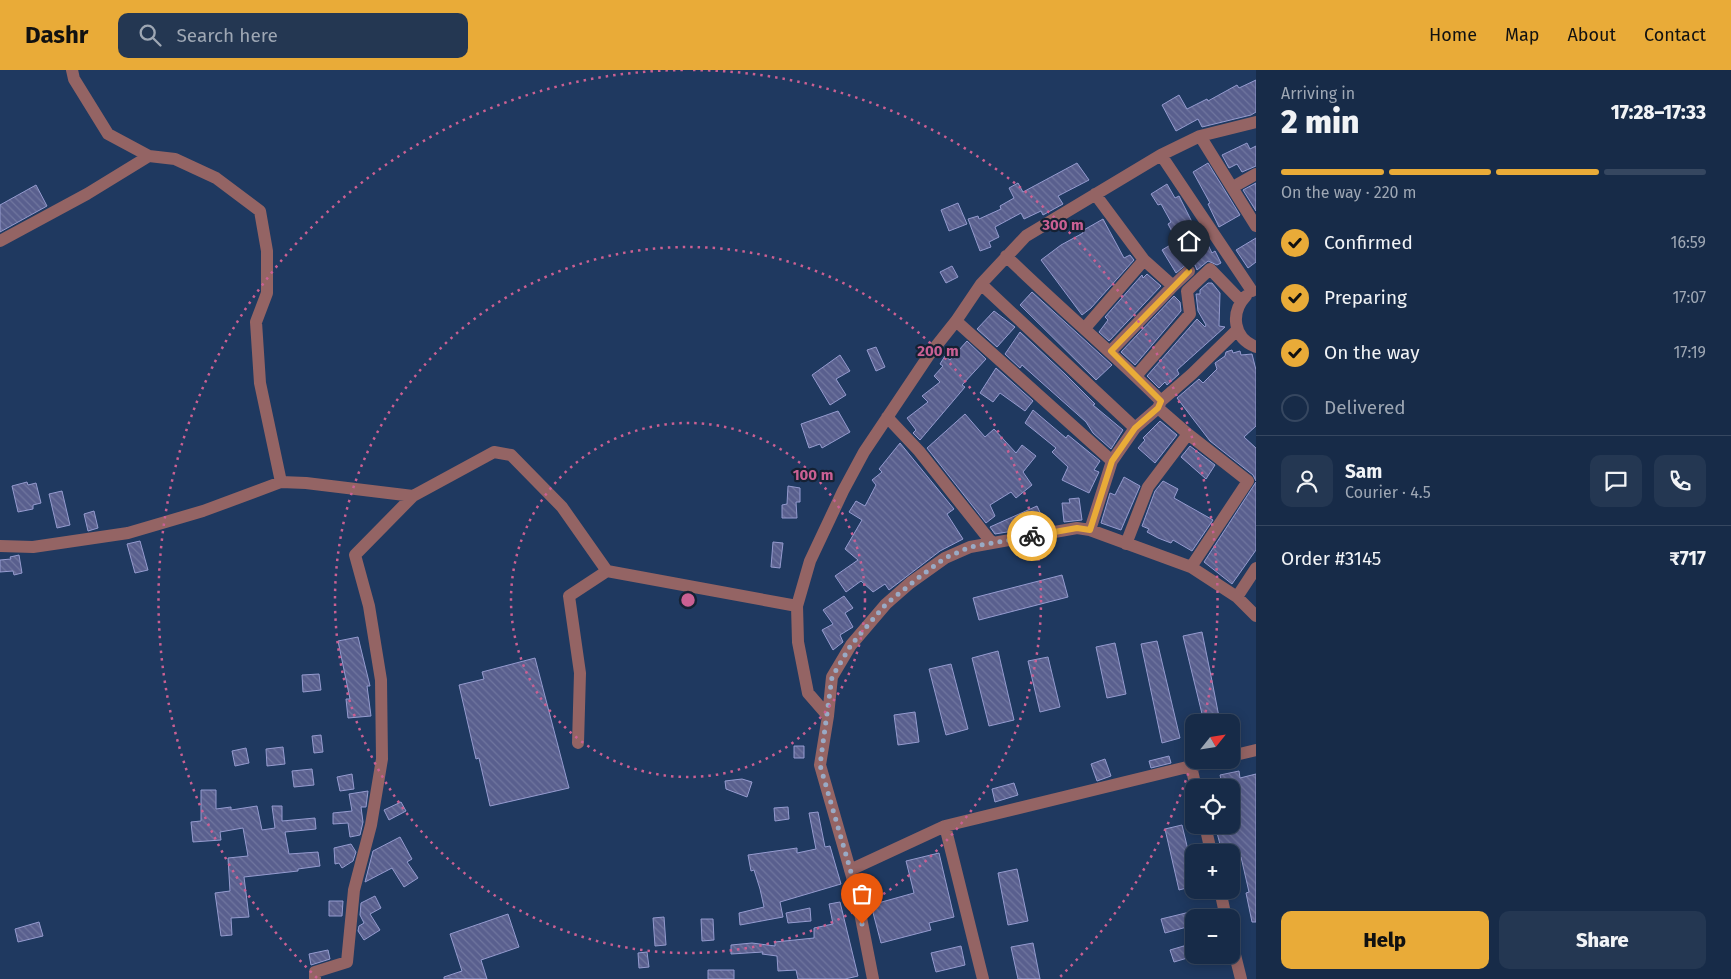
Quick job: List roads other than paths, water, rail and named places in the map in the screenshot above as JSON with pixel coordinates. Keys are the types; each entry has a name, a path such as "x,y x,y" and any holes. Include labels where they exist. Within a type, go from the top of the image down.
{"street":[{"path":"72,70 74,79 108,134 149,156 175,159 216,178 260,211 267,251 267,293 256,322 260,383 281,482"},
{"path":"828,716 808,693 798,642 797,606 810,561 843,491 864,452 929,355 956,321 981,284 1026,236 1160,155 1200,136 1256,122"},
{"path":"1200,136 1256,226"},
{"path":"1160,155 1254,290 1241,301 1235,317 1237,330 1242,338 1256,347"},
{"path":"0,241 87,194 149,156"},
{"path":"1233,187 1256,174"},
{"path":"1095,194 1144,260 1173,286"},
{"path":"1006,256 1060,309 1111,351 1188,434 1252,484 1191,567"},
{"path":"1085,328 1144,260"},
{"path":"1136,376 1190,314 1187,291 1210,269 1241,301"},
{"path":"1111,351 1189,271"},
{"path":"981,284 1135,428"},
{"path":"956,321 1112,461"},
{"path":"1090,530 1112,461 1135,428 1237,330"},
{"path":"887,417 919,451 992,543"},
{"path":"1126,544 1148,487 1188,434"},
{"path":"315,979 315,972 347,962 354,890 371,825 382,759 381,680 369,606 355,555 413,496 494,452 511,455 562,507 607,571"},
{"path":"0,546 33,547 128,533 203,511 281,482 306,483 413,496"},
{"path":"873,979 850,870 820,765 832,677 851,645 886,604 910,583 945,558 970,547 1077,528 1090,530 1191,567 1236,597 1256,616"},
{"path":"1236,597 1256,568"},
{"path":"578,742 580,673 569,596 607,571 797,606"},
{"path":"1240,754 1256,750"},
{"path":"850,870 945,826 1185,768"},
{"path":"945,826 983,979"},
{"path":"1237,964 1241,979"}]}
